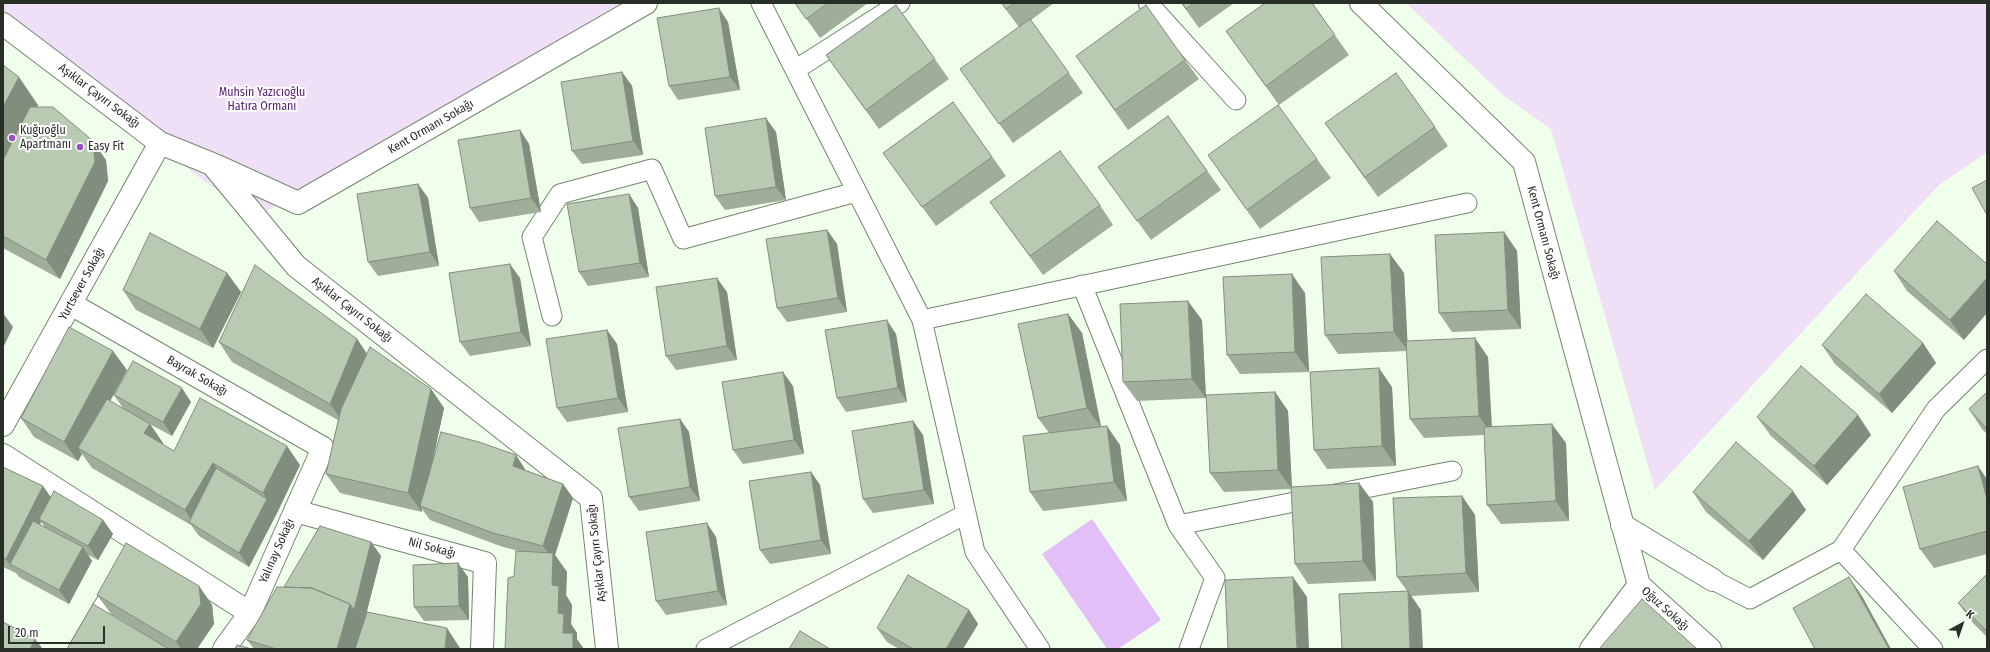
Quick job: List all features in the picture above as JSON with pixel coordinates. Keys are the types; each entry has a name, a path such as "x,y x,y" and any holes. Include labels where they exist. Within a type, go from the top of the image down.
{"street":[{"name":"Kent Ormanı Sokağı","path":"212,164 298,203 646,3"},
{"name":"Kent Ormanı Sokağı","path":"1361,3 1524,162 1639,585"},
{"name":"Aşıklar Çayırı Sokağı","path":"3,24 160,143 212,164 296,266 591,498 607,649"},
{"name":"Yurtsever Sokağı","path":"3,425 160,143"},
{"name":"Bayrak Sokağı","path":"71,304 323,448"},
{"name":"Yalınay Sokağı","path":"224,649 250,613 323,448"},
{"path":"3,455 250,613"},
{"name":"Nil Sokağı","path":"295,511 485,563 482,649"},
{"path":"1622,525 1713,580"},
{"path":"80,649 141,544"},
{"path":"1591,649 1639,585"},
{"name":"Oğuz Sokağı","path":"1639,585 1710,649"}],"lane":[{"path":"761,3 922,320 975,552 1040,649"},
{"path":"795,70 900,3"},
{"path":"1148,3 1236,100"},
{"path":"552,316 532,237 560,194 652,169 683,239 856,192"},
{"path":"922,320 1467,203"},
{"path":"1082,286 1178,525 1215,578 1189,649"},
{"path":"1713,580 1750,599 1841,550 1936,409 1987,359"},
{"path":"1178,525 1452,471"},
{"path":"706,649 966,514"},
{"path":"1841,550 1933,649"}],"green space":[{"name":"Muhsin Yazıcıoğlu Hatıra Ormanı","path":"3,3 621,3 255,218 3,33"},
{"path":"1406,3 1987,3 1987,152 1938,186 1655,490 1551,129 1504,96"}],"shaded area":[{"path":"1092,519 1161,620 1118,649 1107,649 1042,554"}],"building":[{"path":"795,3 828,3 806,19"},
{"path":"1002,3 1014,3 1006,9"},
{"path":"1182,3 1194,3 1186,9"},
{"path":"1265,3 1312,3 1335,35 1266,86 1226,31"},
{"path":"896,5 935,59 866,110 826,55"},
{"path":"1146,5 1185,60 1115,110 1076,56"},
{"path":"719,8 730,77 669,86 657,18"},
{"path":"1030,19 1069,73 999,124 960,69"},
{"path":"3,65 19,77 3,107"},
{"path":"622,72 633,141 572,151 561,82"},
{"path":"1396,73 1435,127 1365,177 1325,123"},
{"path":"953,102 992,157 922,207 883,153"},
{"path":"1278,105 1317,159 1247,210 1208,155"},
{"path":"30,107 53,107 93,141 95,162 46,260 3,236 3,160"},
{"path":"1168,116 1207,171 1137,221 1098,167"},
{"path":"766,118 776,187 715,196 705,128"},
{"path":"520,130 531,198 470,208 458,140"},
{"path":"1060,151 1100,205 1030,256 990,202"},
{"path":"1987,180 1987,215 1972,188"},
{"path":"418,184 430,252 368,262 357,194"},
{"path":"629,194 640,263 579,272 567,204"},
{"path":"1937,221 1987,264 1987,278 1950,320 1894,271"},
{"path":"827,230 838,298 777,308 766,239"},
{"path":"1504,232 1508,310 1439,313 1435,235"},
{"path":"150,233 227,273 200,329 123,290"},
{"path":"1390,254 1394,332 1325,335 1321,257"},
{"path":"510,264 521,332 460,342 449,273"},
{"path":"255,265 357,339 330,404 219,342"},
{"path":"1292,274 1295,352 1227,355 1223,277"},
{"path":"717,278 727,346 666,356 656,287"},
{"path":"1866,294 1923,343 1879,394 1822,345"},
{"path":"1188,301 1192,379 1123,382 1120,304"},
{"path":"1068,314 1087,408 1038,418 1018,324"},
{"path":"887,320 898,388 837,398 825,330"},
{"path":"69,327 113,351 64,442 21,418"},
{"path":"607,330 618,398 557,408 546,339"},
{"path":"1475,338 1479,416 1410,419 1406,341"},
{"path":"370,347 431,389 408,493 326,474 341,409"},
{"path":"133,361 182,388 163,422 114,395"},
{"path":"1801,366 1858,415 1814,466 1757,417"},
{"path":"1379,368 1382,446 1314,450 1310,372"},
{"path":"783,372 794,440 733,450 722,382"},
{"path":"1275,392 1278,470 1210,473 1206,395"},
{"path":"1987,392 1987,429 1969,409"},
{"path":"200,398 287,446 263,493 213,463 185,510 78,448 107,399 150,424 144,433 174,451"},
{"path":"680,419 690,487 629,497 618,428"},
{"path":"913,421 924,490 863,499 852,431"},
{"path":"1552,424 1556,501 1487,505 1484,427"},
{"path":"1107,426 1114,482 1030,492 1023,436"},
{"path":"441,432 479,442 516,455 513,466 563,484 543,546 493,533 420,506"},
{"path":"1736,442 1793,491 1749,541 1693,492"},
{"path":"1978,466 1987,499 1987,531 1920,549 1903,487"},
{"path":"3,467 43,486 6,559 3,558"},
{"path":"216,468 267,499 239,553 189,522"},
{"path":"811,472 821,540 760,550 749,481"},
{"path":"1359,483 1363,561 1295,564 1291,487"},
{"path":"54,491 103,520 88,546 39,519"},
{"path":"1462,496 1466,573 1397,577 1393,498"},
{"path":"33,521 83,547 59,590 10,564"},
{"path":"707,523 718,591 656,601 646,532"},
{"path":"320,526 371,542 354,610 350,604 312,588 284,587"},
{"path":"126,543 199,586 201,604 176,642 97,595"},
{"path":"516,551 553,553 552,585 559,586 558,613 564,614 563,633 573,633 573,649 505,649 508,578 514,576"},
{"path":"458,563 459,606 414,607 413,565"},
{"path":"1987,574 1987,631 1958,603"},
{"path":"908,575 969,610 946,649 913,649 877,628"},
{"path":"1293,577 1297,649 1228,649 1225,580"},
{"path":"1849,577 1889,649 1815,649 1793,608"},
{"path":"277,587 312,588 350,604 337,649 276,649 247,640"},
{"path":"1408,591 1410,649 1342,649 1339,594"},
{"path":"1642,599 1697,649 1599,649"},
{"path":"93,604 169,649 67,649"},
{"path":"367,612 447,628 445,649 355,649"},
{"path":"3,622 35,639 30,649 3,649"},
{"path":"800,631 830,649 789,649"},
{"path":"237,645 252,649 235,649"}],"place":[{"name":"Kuğuoğlu Apartmanı","path":"12,138"},
{"name":"Easy Fit","path":"80,147"}]}
